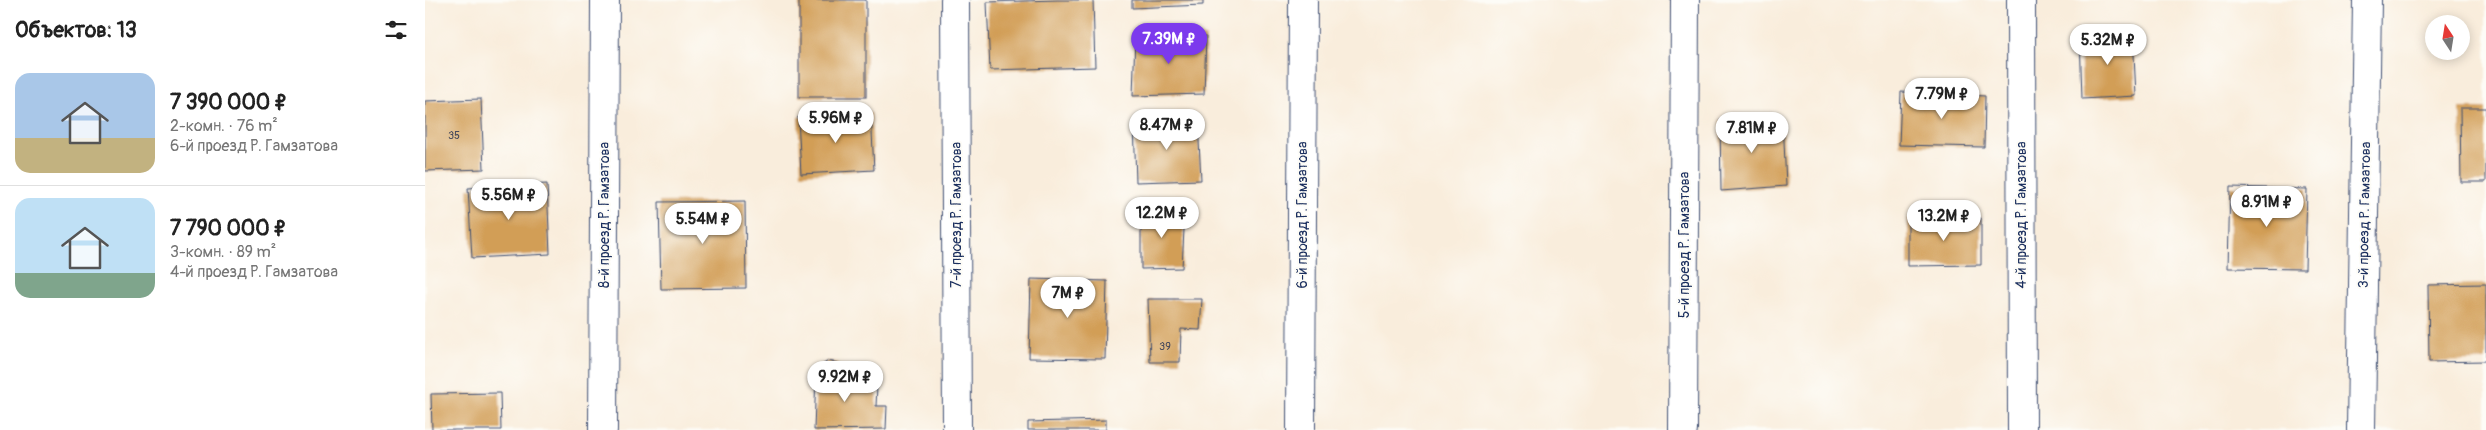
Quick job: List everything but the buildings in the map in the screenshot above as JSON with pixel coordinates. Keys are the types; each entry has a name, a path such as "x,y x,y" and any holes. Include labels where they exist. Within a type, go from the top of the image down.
{"street":[{"name":"8-й проезд Р. Гамзатова","path":"603,430 605,0"},
{"name":"7-й проезд Р. Гамзатова","path":"955,0 957,430"},
{"name":"6-й проезд Р. Гамзатова","path":"1301,430 1303,0"},
{"name":"5-й проезд Р. Гамзатова","path":"1683,430 1685,0"},
{"name":"4-й проезд Р. Гамзатова","path":"2021,0 2022,430"},
{"name":"3-й проезд Р. Гамзатова","path":"2361,430 2367,0"}]}
